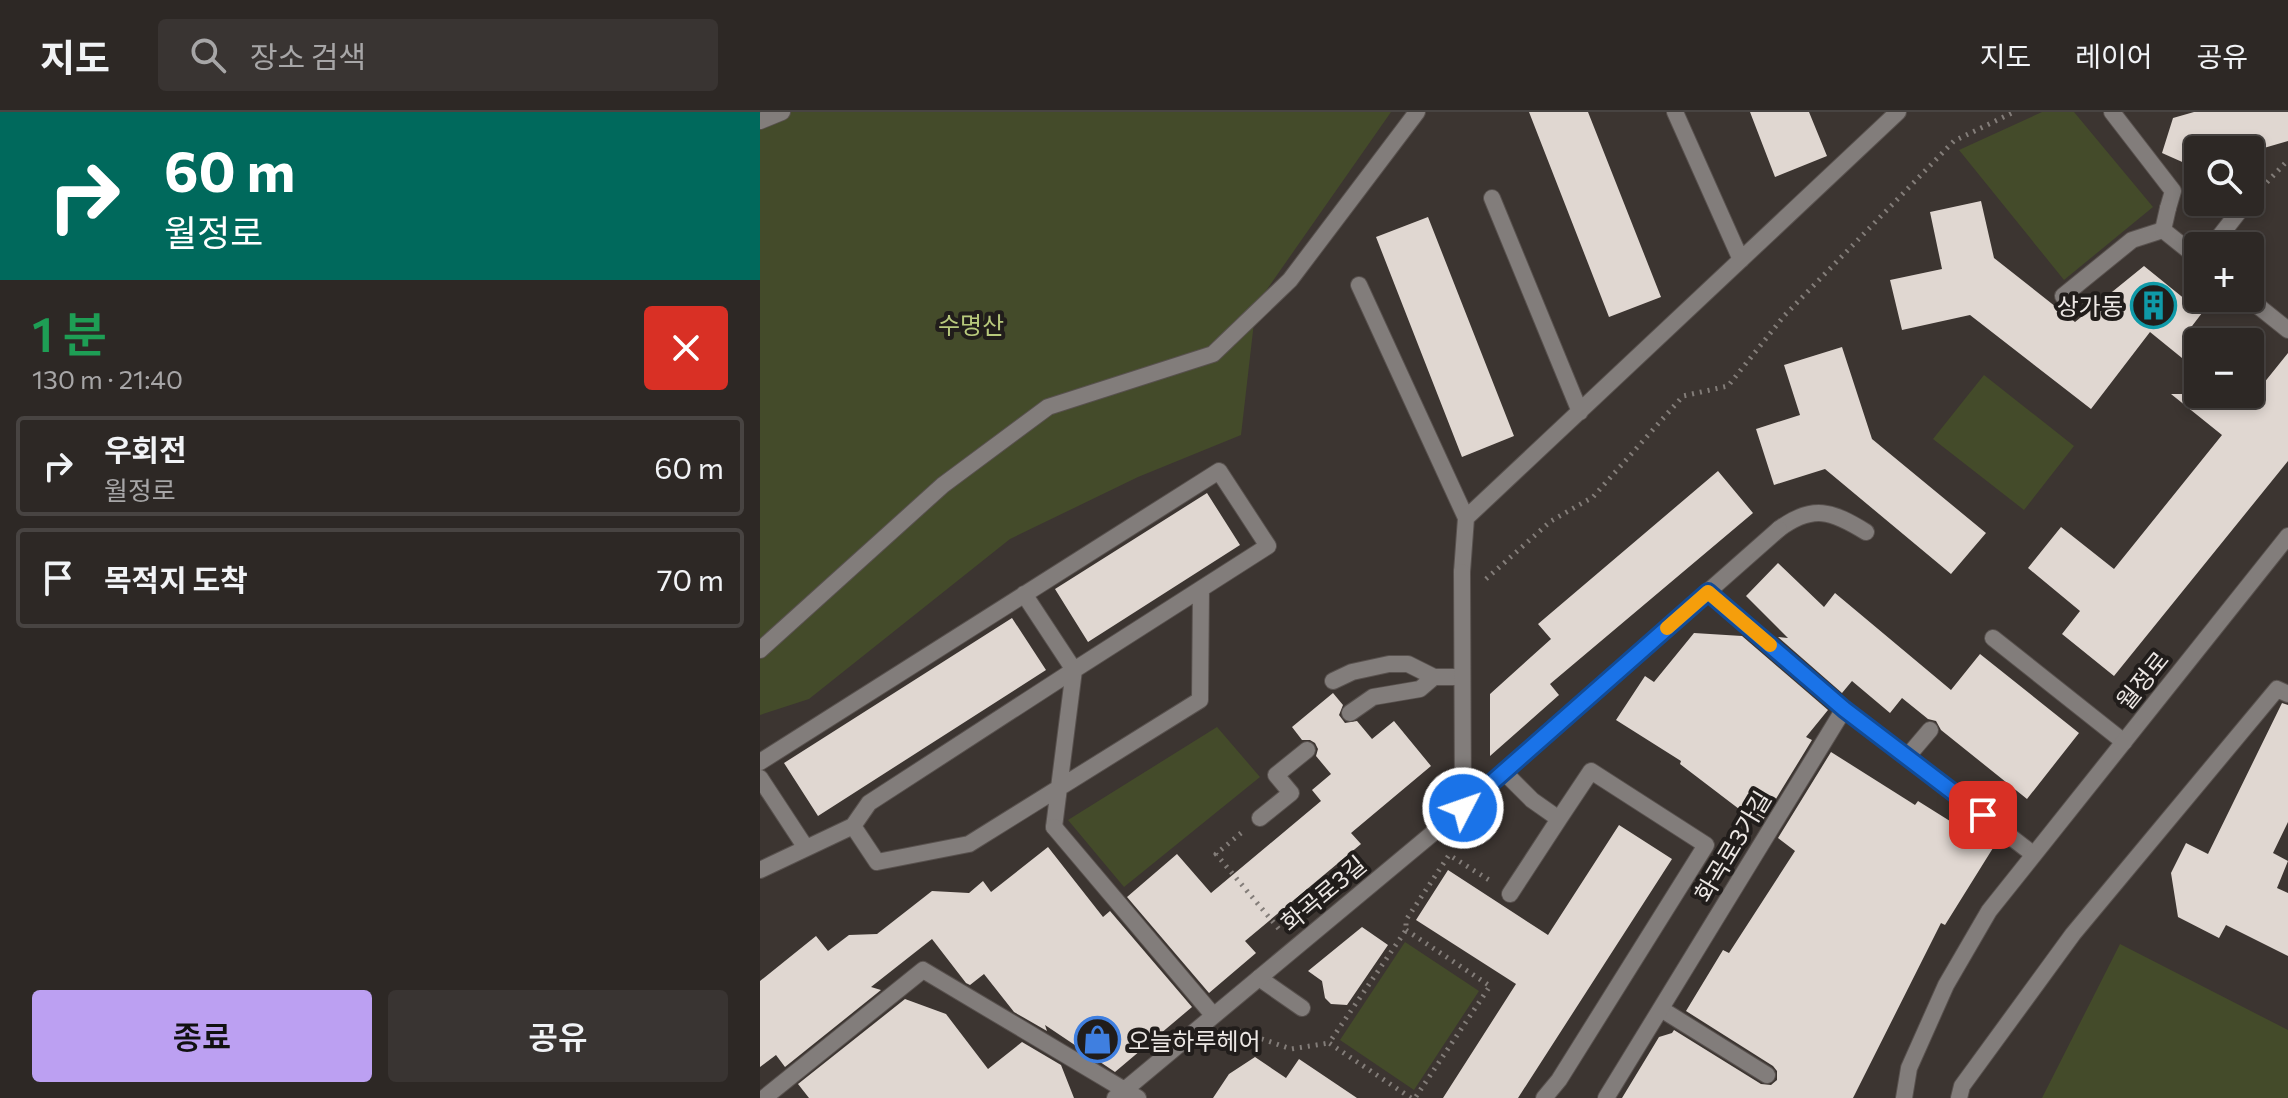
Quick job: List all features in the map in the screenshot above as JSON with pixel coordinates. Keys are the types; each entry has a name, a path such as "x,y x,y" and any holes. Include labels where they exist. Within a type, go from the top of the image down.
{"street":[{"path":"760,121 782,112"},
{"path":"760,650 943,485 1048,407 1213,354 1290,280 1417,112"},
{"path":"1675,112 1741,260"},
{"path":"1466,518 1898,112"},
{"path":"2112,112 2173,191 2163,230"},
{"path":"1492,198 1580,412"},
{"path":"2223,232 2236,216"},
{"path":"2163,230 2184,247"},
{"path":"2063,296 2132,240 2163,230"},
{"path":"1359,285 1466,518 1462,572 1463,808"},
{"path":"2264,311 2288,330"},
{"path":"760,762 1219,471 1268,546 869,803 853,826 760,870"},
{"name":"화곡로3길","path":"1126,1095 1213,1015 1463,808 1779,529 1796,517 1817,512 1844,518 1866,532"},
{"name":"월정로","path":"1904,1098 1909,1068 1946,985 1989,911 2288,536"},
{"path":"853,826 877,862 969,844 1200,700 1201,589"},
{"path":"1708,592 1844,709 2033,854"},
{"path":"1024,594 1074,670 1054,827 1213,1015"},
{"path":"1993,638 2124,742"},
{"path":"1333,681 1352,672 1389,664 1408,664 1434,677 1462,677"},
{"path":"1350,713 1373,697 1420,689 1434,677"},
{"path":"1959,1098 1962,1086 2081,924 2277,689 2288,694"},
{"name":"화곡로3가길","path":"1606,1098 1844,709"},
{"path":"1907,757 1930,730"},
{"path":"1260,818 1291,793 1276,775 1307,750"},
{"path":"1510,894 1591,771 1706,845 1559,1080 1544,1098"},
{"path":"1504,772 1532,800 1559,819"},
{"path":"760,778 806,848"},
{"path":"764,1098 923,970 1126,1095"},
{"path":"1259,978 1302,1008"},
{"path":"1661,1009 1767,1075"}],"path":[{"path":"1462,602 1551,521 1593,497 1683,396 1728,386 1784,316 1954,141 2014,112"},
{"path":"2264,185 2288,160"},
{"path":"1260,818 1216,854 1295,948"},
{"path":"1329,1043 1406,930 1406,920 1449,855 1510,894"},
{"path":"1239,1031 1291,1049 1329,1043 1413,1098 1490,986 1406,930"}],"green space":[{"name":"수명산","path":"760,112 1391,112 1256,305 1241,435 1138,477 1010,539 809,699 760,715"},
{"path":"2042,112 2074,112 2153,207 2064,280 1959,150"},
{"path":"1984,375 2074,446 2024,510 1933,439"},
{"path":"1217,727 1260,777 1124,887 1068,820"},
{"path":"1405,942 1479,991 1414,1090 1340,1040"},
{"path":"2120,944 2288,1030 2288,1098 2042,1098"}],"building":[{"path":"1529,112 1588,112 1661,297 1609,317"},
{"path":"1750,112 1809,112 1827,156 1775,177"},
{"path":"2194,112 2288,112 2288,141 2264,148 2264,136 2184,136 2184,163 2162,153 2173,118"},
{"path":"1981,201 1994,258 2075,322 2144,266 2184,298 2184,312 2202,313 2191,328 2184,328 2184,360 2150,332 2091,409 1970,315 1902,330 1890,280 1942,269 1930,212"},
{"path":"1428,217 1514,436 1462,457 1376,237"},
{"path":"1842,347 1872,439 1986,533 1951,574 1825,469 1774,485 1756,429 1800,415 1784,365"},
{"path":"2288,353 2288,461 2114,676 2062,634 2080,611 2028,568 2061,527 2114,569 2222,435 2188,408 2264,408 2264,383"},
{"path":"2171,394 2184,394 2184,404"},
{"path":"1718,471 1753,513 1550,684 1559,695 1490,756 1490,694 1551,639 1538,624"},
{"path":"1207,493 1240,545 1088,642 1055,589"},
{"path":"1778,563 1824,607 1835,593 1951,690 1980,654 2079,733 2027,799 1941,730 1936,721 1928,719 1902,698 1890,713 1852,681 1842,693 1778,637 1788,638 1746,596"},
{"path":"1012,618 1046,670 818,816 784,763"},
{"path":"1694,633 1742,636 1828,710 1806,737 1812,740 1760,825 1680,764 1681,761 1616,720 1645,676 1654,682"},
{"path":"1333,693 1343,705 1339,715 1345,723 1357,721 1372,739 1394,721 1431,766 1351,833 1361,844 1245,941 1256,953 1209,993 1127,897 1177,854 1211,893 1321,801 1312,790 1331,774 1316,756 1318,749 1315,743 1302,740 1292,727"},
{"path":"2282,703 2288,705 2288,822 2273,853 2288,861 2277,888 2288,893 2288,956 2226,925 2219,938 2178,917 2171,873 2186,843 2208,854"},
{"path":"1831,752 1915,805 1918,801 1993,848 1945,925 1941,923 1853,1098 1622,1098 1659,1037 1674,1030 1761,1084 1771,1085 1777,1080 1777,1071 1773,1066 1686,1011 1723,950 1729,953 1795,851 1778,838"},
{"path":"1619,825 1672,859 1518,1098 1443,1098 1516,984 1416,920 1448,870 1548,935"},
{"path":"1048,847 1103,917 1110,911 1192,1007 1115,1072 1045,1025 1047,1031 1014,1012 984,974 970,985 966,983 932,939 871,987 881,990 785,1067 776,1055 760,1067 760,981 816,936 828,951 849,935 877,934 932,891 969,893 983,881 991,892"},
{"path":"1362,927 1388,945 1347,1005 1331,1004 1325,998 1322,981 1308,971"},
{"path":"905,999 946,1014 988,1069 1022,1042 1061,1065 1074,1098 809,1098 798,1084"},
{"path":"1255,1057 1286,1078 1299,1059 1357,1098 1213,1098 1229,1074"}],"slow traffic":[{"path":"1667,628 1708,592 1770,645"}],"place":[{"name":"상가동","path":"2154,305"},
{"name":"오늘하루헤어","path":"1097,1040"}],"route":[{"path":"1463,808 1708,592 1844,709 1983,815"}]}
